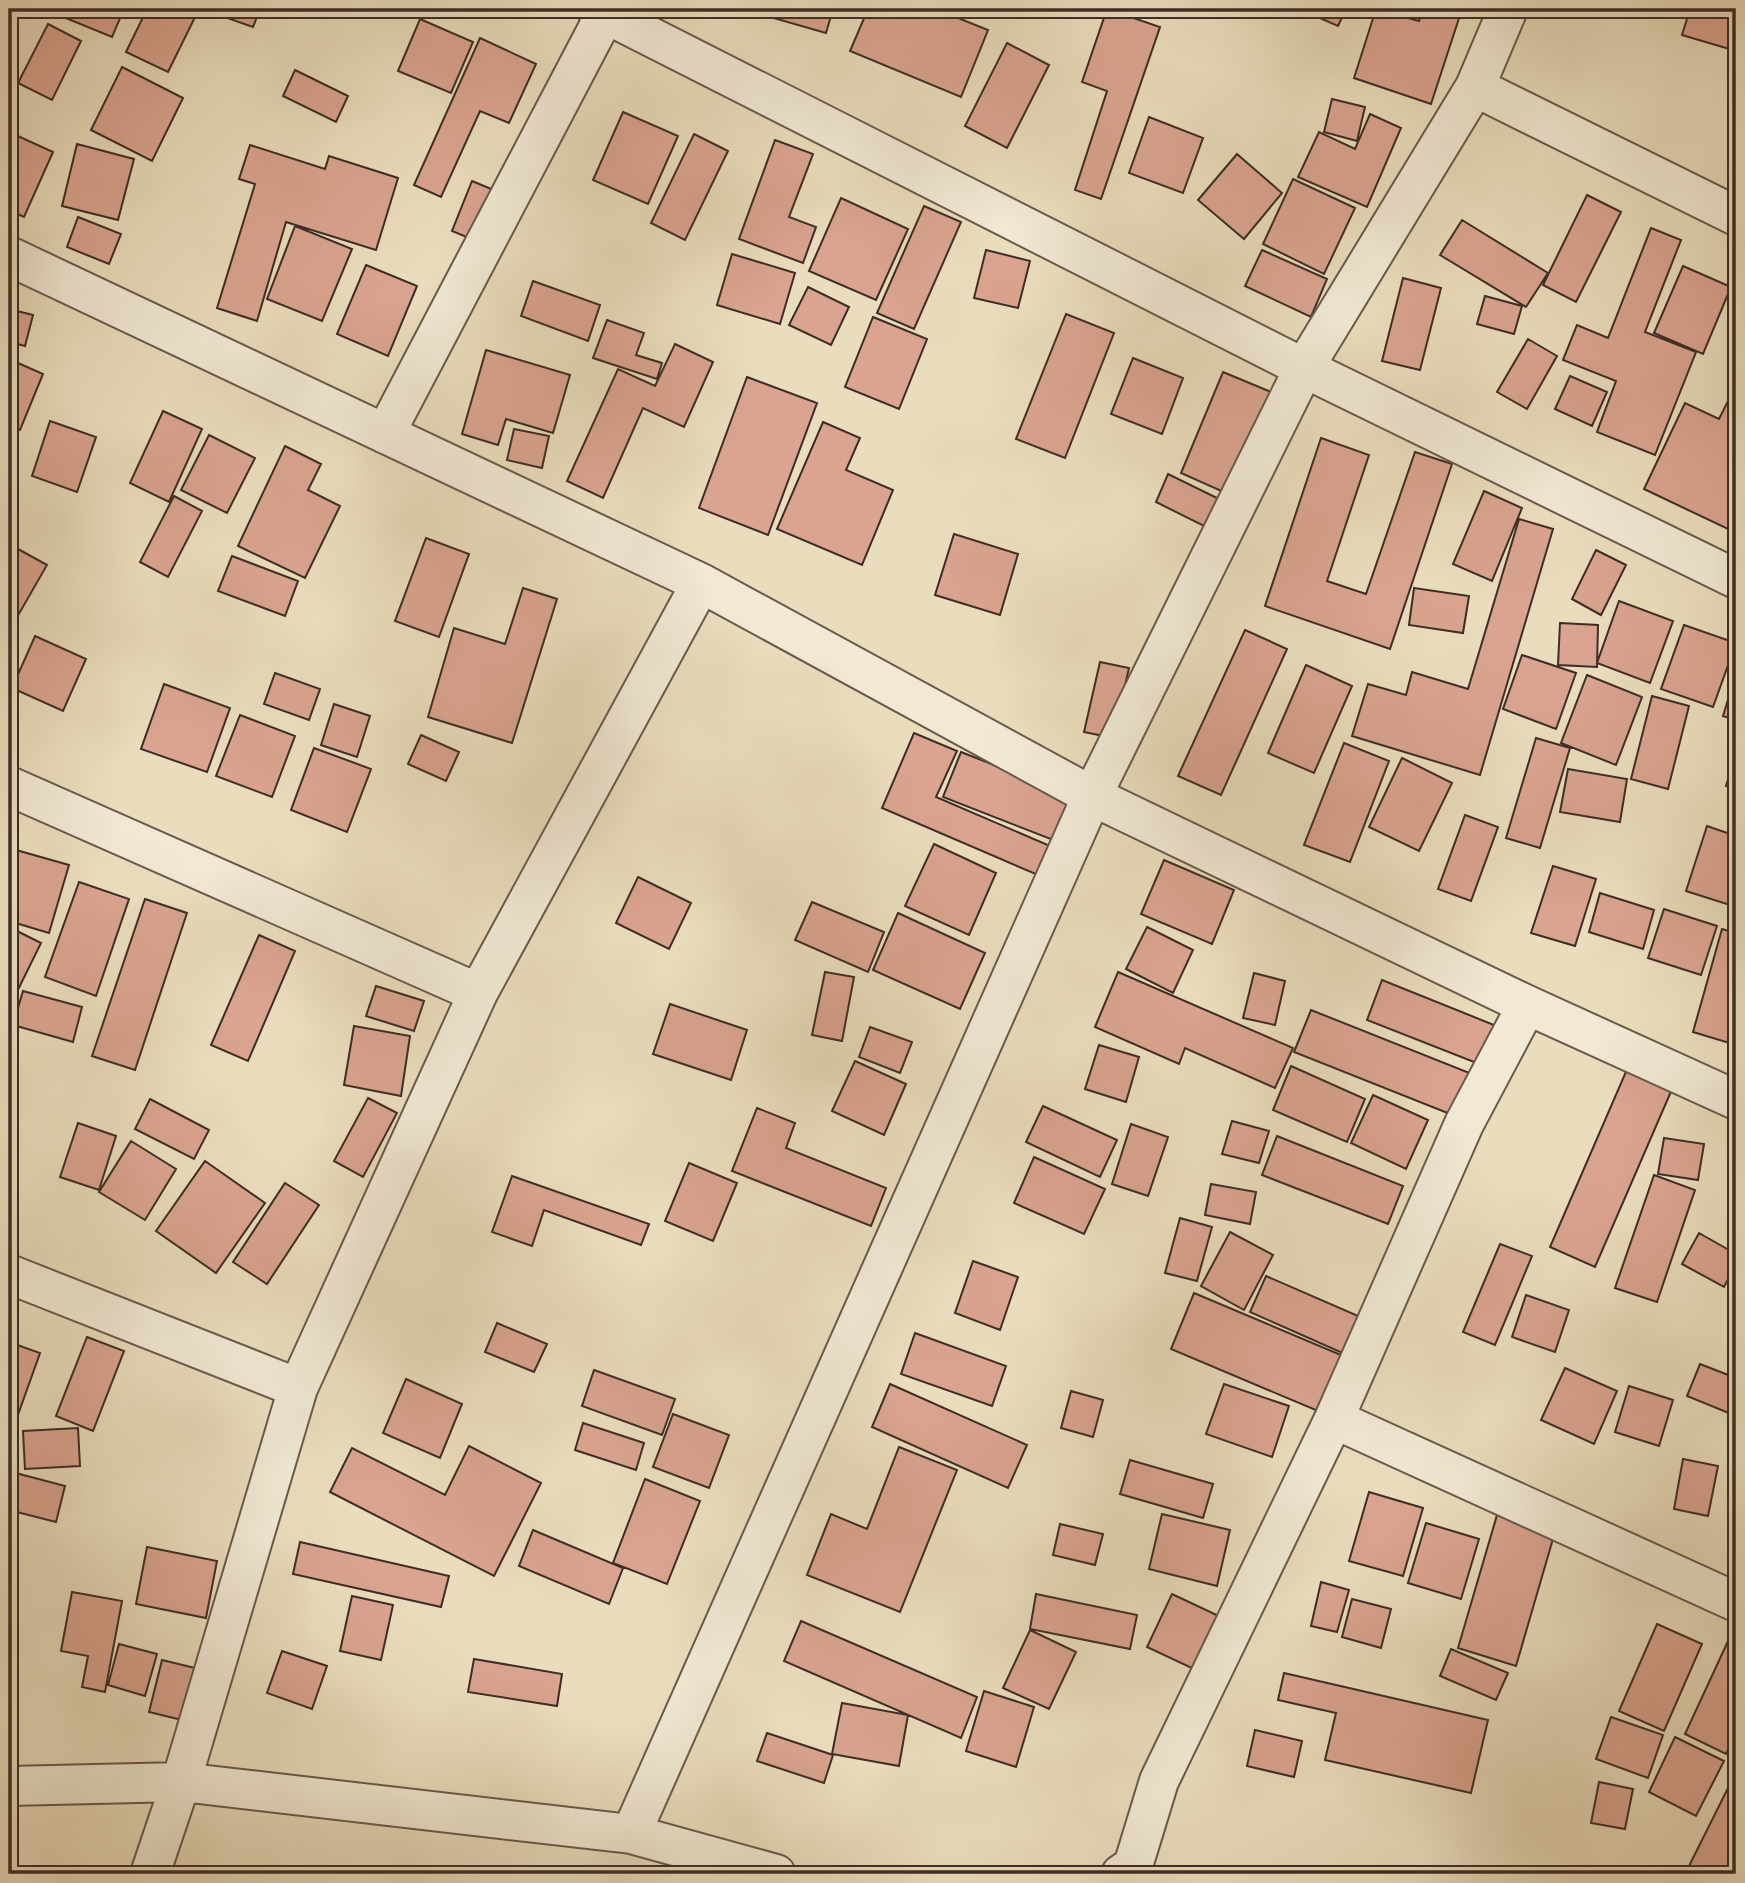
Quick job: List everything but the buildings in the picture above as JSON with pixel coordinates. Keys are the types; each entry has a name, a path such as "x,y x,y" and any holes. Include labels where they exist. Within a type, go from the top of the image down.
{"street":[{"path":"631,1834 1093,796 1304,368 1475,87 1508,9"},
{"path":"385,434 603,10 1304,368 1736,579"},
{"path":"1475,87 1736,216"},
{"path":"9,256 701,583 1093,796 1527,1005 1736,1100"},
{"path":"150,1874 181,1782 298,1388 478,993 701,583"},
{"path":"9,786 478,993"},
{"path":"1121,1874 1133,1866 1159,1781 1334,1419 1464,1124 1527,1005"},
{"path":"9,1274 298,1388"},
{"path":"1334,1419 1736,1602"},
{"path":"9,1786 181,1782 631,1834 776,1874"}]}
